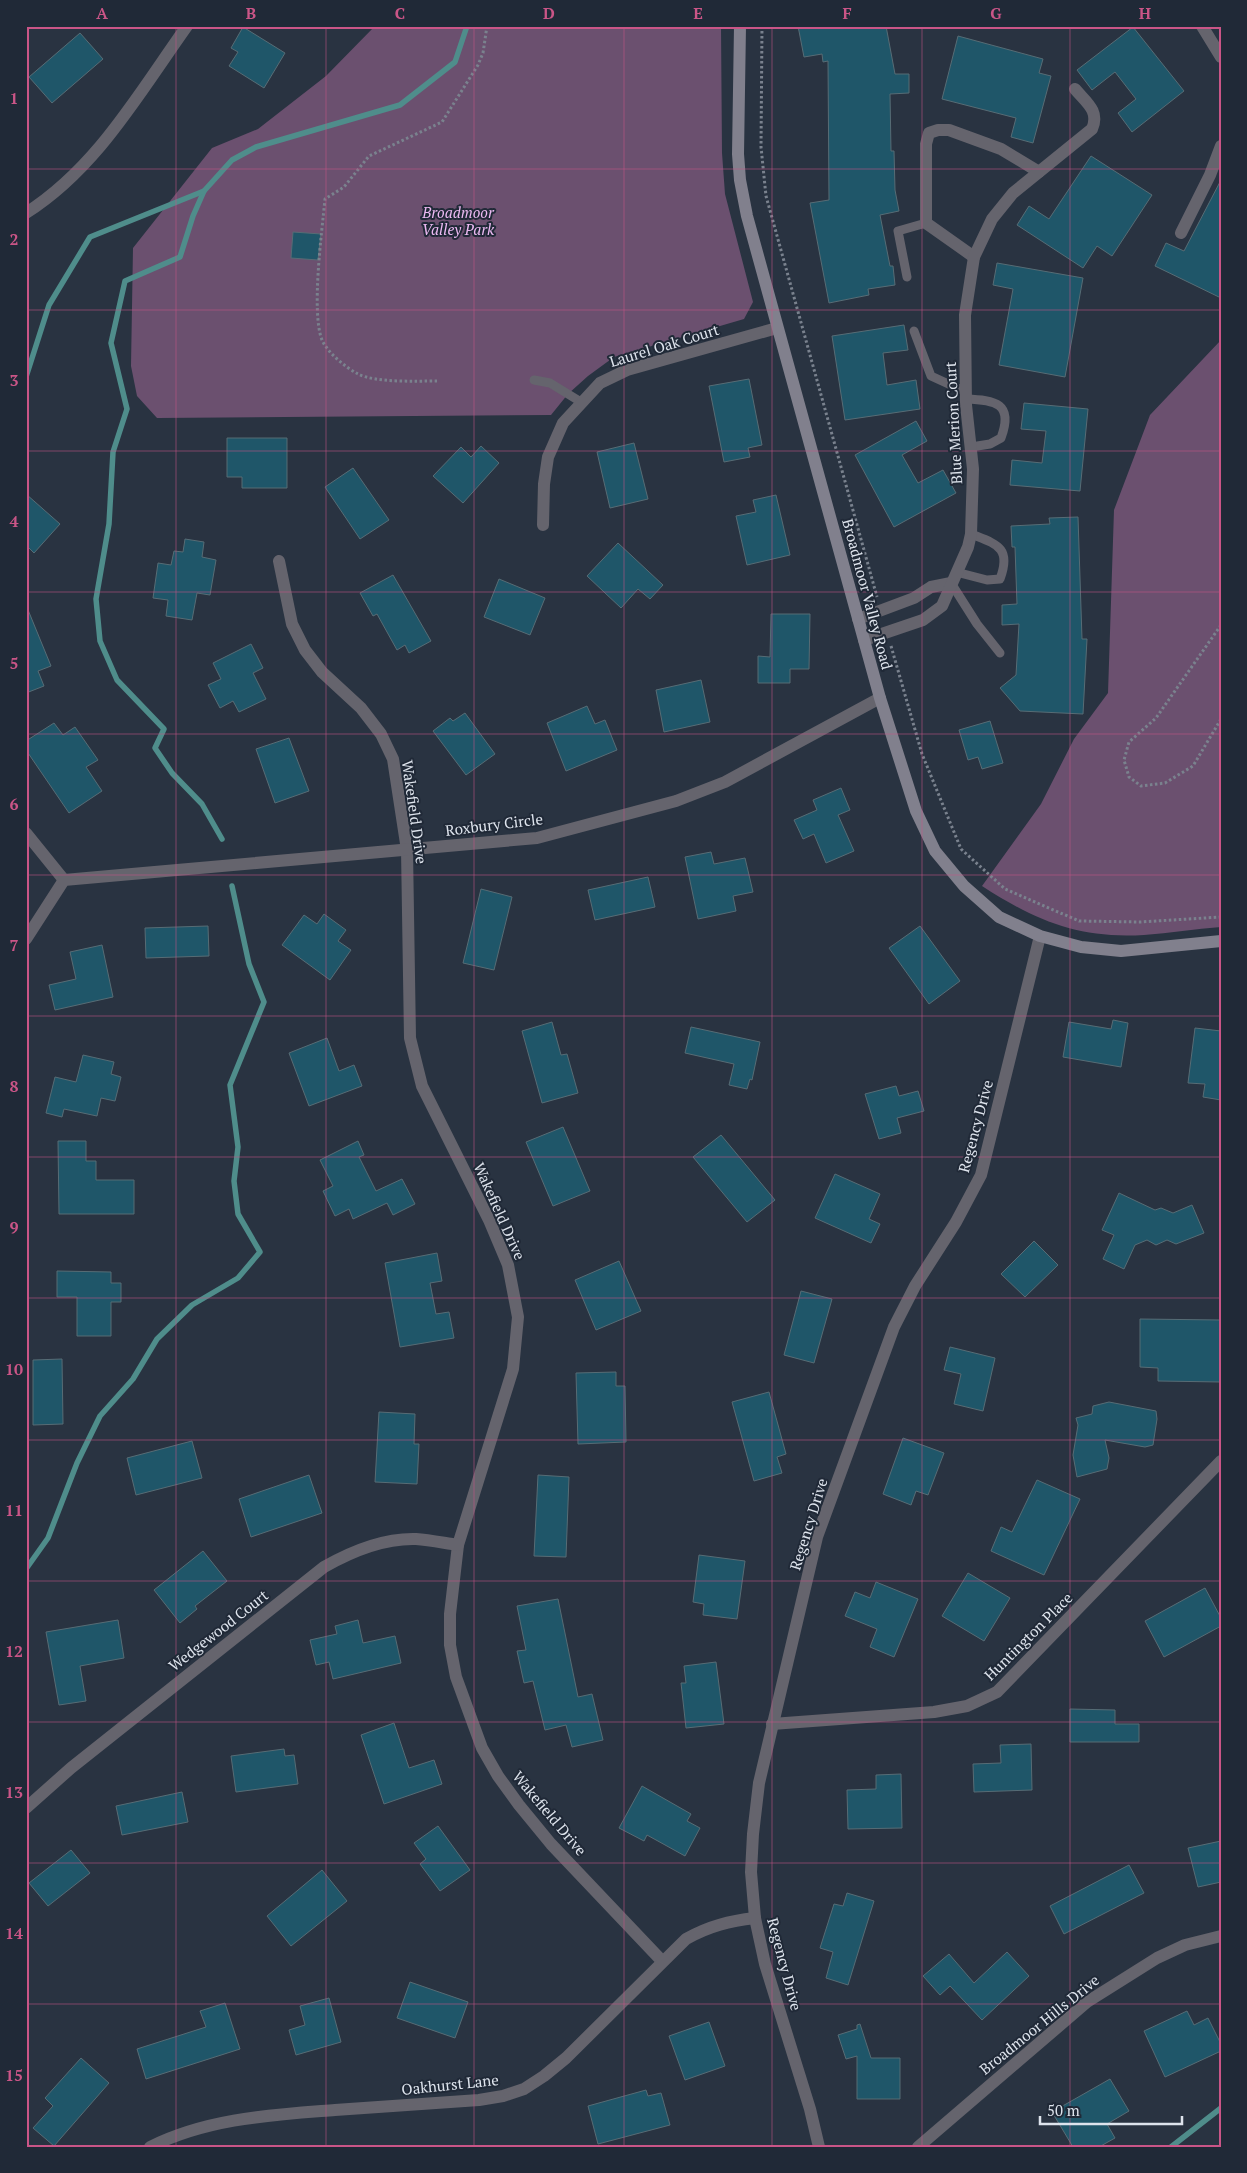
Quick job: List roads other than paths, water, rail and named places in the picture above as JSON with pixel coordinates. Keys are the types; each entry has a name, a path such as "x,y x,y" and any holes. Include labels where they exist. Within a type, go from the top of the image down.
{"street":[{"path":"26,213 84,166 132,107 187,26"},
{"name":"Broadmoor Valley Road","path":"740,26 738,122 740,180 747,216 880,698 916,811 935,850 964,886 1000,917 1040,936 1081,947 1120,951 1221,941"},
{"path":"1205,27 1221,57"},
{"name":"Blue Merion Court","path":"864,640 923,620 942,606 953,577 968,547 971,534 973,477 966,396 965,314 974,257 992,218 1013,193 1092,129 1096,121 1093,110 1075,89"},
{"path":"974,257 926,223 926,144 929,133 938,130 949,130 1001,149 1039,172"},
{"path":"1181,233 1210,175 1221,146"},
{"name":"Laurel Oak Court","path":"543,525 544,484 548,457 562,423 600,383 627,370 777,328"},
{"name":"Wakefield Drive","path":"279,560 292,624 305,650 322,672 361,708 381,734 392,759 407,850 410,1038 422,1086 489,1220 508,1265 518,1317 513,1369 458,1545 450,1614 450,1645 456,1677 482,1748 498,1776 530,1818 662,1962"},
{"path":"858,619 914,598 931,587 953,577"},
{"name":"Roxbury Circle","path":"64,880 538,838 676,801 724,782 880,698"},
{"path":"26,833 64,880 26,939"},
{"name":"Regency Drive","path":"819,2147 810,2108 765,1964 755,1918 751,1872 758,1783 817,1537 894,1327 915,1286 956,1222 981,1175 1040,936"},
{"name":"Huntington Place","path":"772,1724 934,1712 967,1706 998,1692 1221,1462"},
{"name":"Wedgewood Court","path":"26,1808 71,1768 324,1566 368,1546 391,1542 415,1539 458,1545"},
{"name":"Oakhurst Lane","path":"150,2147 186,2131 224,2121 289,2113 479,2100 503,2096 524,2089 566,2058 686,1939 704,1929 724,1922 755,1918"},
{"name":"Broadmoor Hills Drive","path":"918,2147 1087,2002 1157,1958 1185,1945 1221,1936"}],"lane":[{"path":"907,278 898,230 926,223"},
{"path":"914,331 931,376 966,396 990,400 998,404 1004,412 1005,426 1001,438 990,444 971,447"},
{"path":"534,380 550,383 581,402"},
{"path":"953,577 987,580 1000,579 1004,555 998,545 971,534"},
{"path":"953,577 977,624 1000,653"}],"waterway":[{"path":"26,377 49,305 90,237 204,191 232,160 256,147 400,105 455,62 467,26"},
{"path":"204,191 193,216 180,257 125,281 111,343 127,409 113,452 109,524 96,599 100,641 117,680 164,729 155,748 172,773 202,804 222,839"},
{"path":"26,1569 48,1538 77,1463 100,1416 133,1379 157,1339 192,1305 238,1278 260,1252 238,1214 234,1181 238,1147 230,1085 264,1002 249,964 232,886"},
{"path":"1171,2147 1221,2108"}],"park label":[{"name":"Broadmoor Valley Park","path":"458,220"}]}
